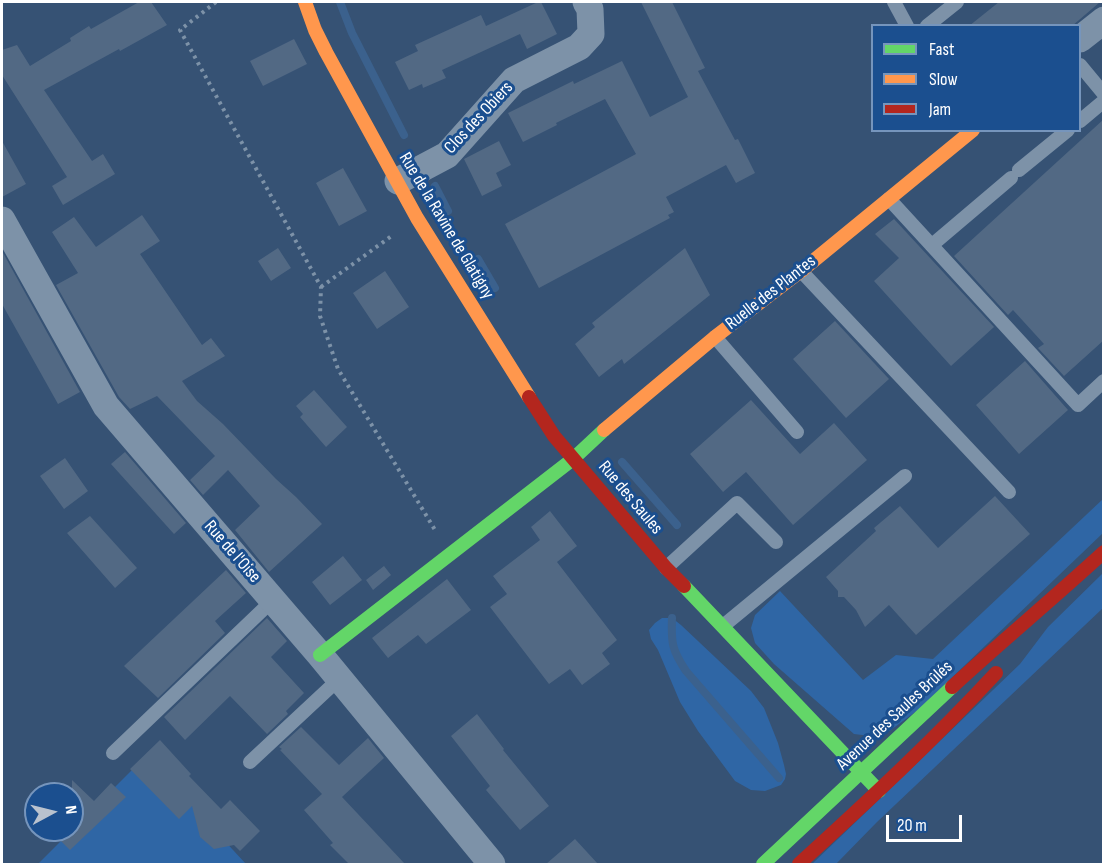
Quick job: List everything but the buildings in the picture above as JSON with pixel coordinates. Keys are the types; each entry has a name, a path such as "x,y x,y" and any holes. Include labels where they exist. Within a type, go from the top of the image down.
{"street":[{"name":"Rue de la Ravine de Glatigny","path":"305,2 326,52 417,218 554,436 573,459"},
{"name":"Clos des Obiers","path":"398,181 447,155 514,80 579,47 591,34 590,9 586,2"},
{"path":"1081,38 1104,20"},
{"name":"Ruelle des Plantes","path":"573,459 607,427 715,337 801,271 968,132"},
{"name":"Rue de l'Oise","path":"2,220 106,406 320,655 492,864"},
{"name":"Rue des Saules","path":"320,655 573,459 666,568 879,791"},
{"name":"Avenue des Saules Brûlés","path":"763,864 996,646 1054,598 1104,552"},
{"name":"Avenue des Saules Brûlés","path":"1018,646 1054,598"},
{"path":"799,864 879,791 961,711 1004,663"}],"lane":[{"path":"894,2 906,24"},
{"path":"930,24 957,2"},
{"path":"1081,65 1104,94"},
{"path":"1081,120 1104,101"},
{"path":"932,245 1066,132"},
{"path":"889,199 1078,405 1104,381"},
{"path":"801,271 1009,492"},
{"path":"715,337 797,432"},
{"path":"723,626 905,476"},
{"path":"666,568 737,503 776,542"},
{"path":"112,753 273,600"},
{"path":"250,762 339,679"}],"path":[{"path":"216,2 180,30 321,287 320,316 338,369 449,554"},
{"path":"321,287 417,218"}],"shaded area":[{"path":"1103,499 1103,533 918,710 884,735 854,734 774,664 755,643 751,628 755,615 780,591 863,680 896,655 933,659"},
{"path":"1103,573 1103,608 877,822 836,864 812,864 1020,664 1048,627"},
{"path":"662,618 672,618 681,625 751,691 764,708 778,743 786,774 781,785 765,791 751,790 735,781 698,731 680,702 651,639 649,630"},
{"path":"146,756 246,864 38,864 60,842 84,842 84,818"}],"waterway":[{"path":"340,2 352,33 404,135"},
{"path":"435,186 448,211"},
{"path":"478,259 495,288"},
{"path":"622,462 677,525"},
{"path":"672,618 673,646 686,671 779,778"}],"traffic: fast":[{"path":"320,655 573,459 604,430"},
{"path":"684,586 879,791"},
{"path":"763,864 952,687"}],"traffic: slow":[{"path":"305,2 326,52 417,218 529,397"},
{"path":"604,430 715,337 801,271 971,132"}],"traffic: jam":[{"path":"529,397 554,436 666,568 684,586"},
{"path":"952,687 1104,552"},
{"path":"799,864 924,747 996,673"}]}
